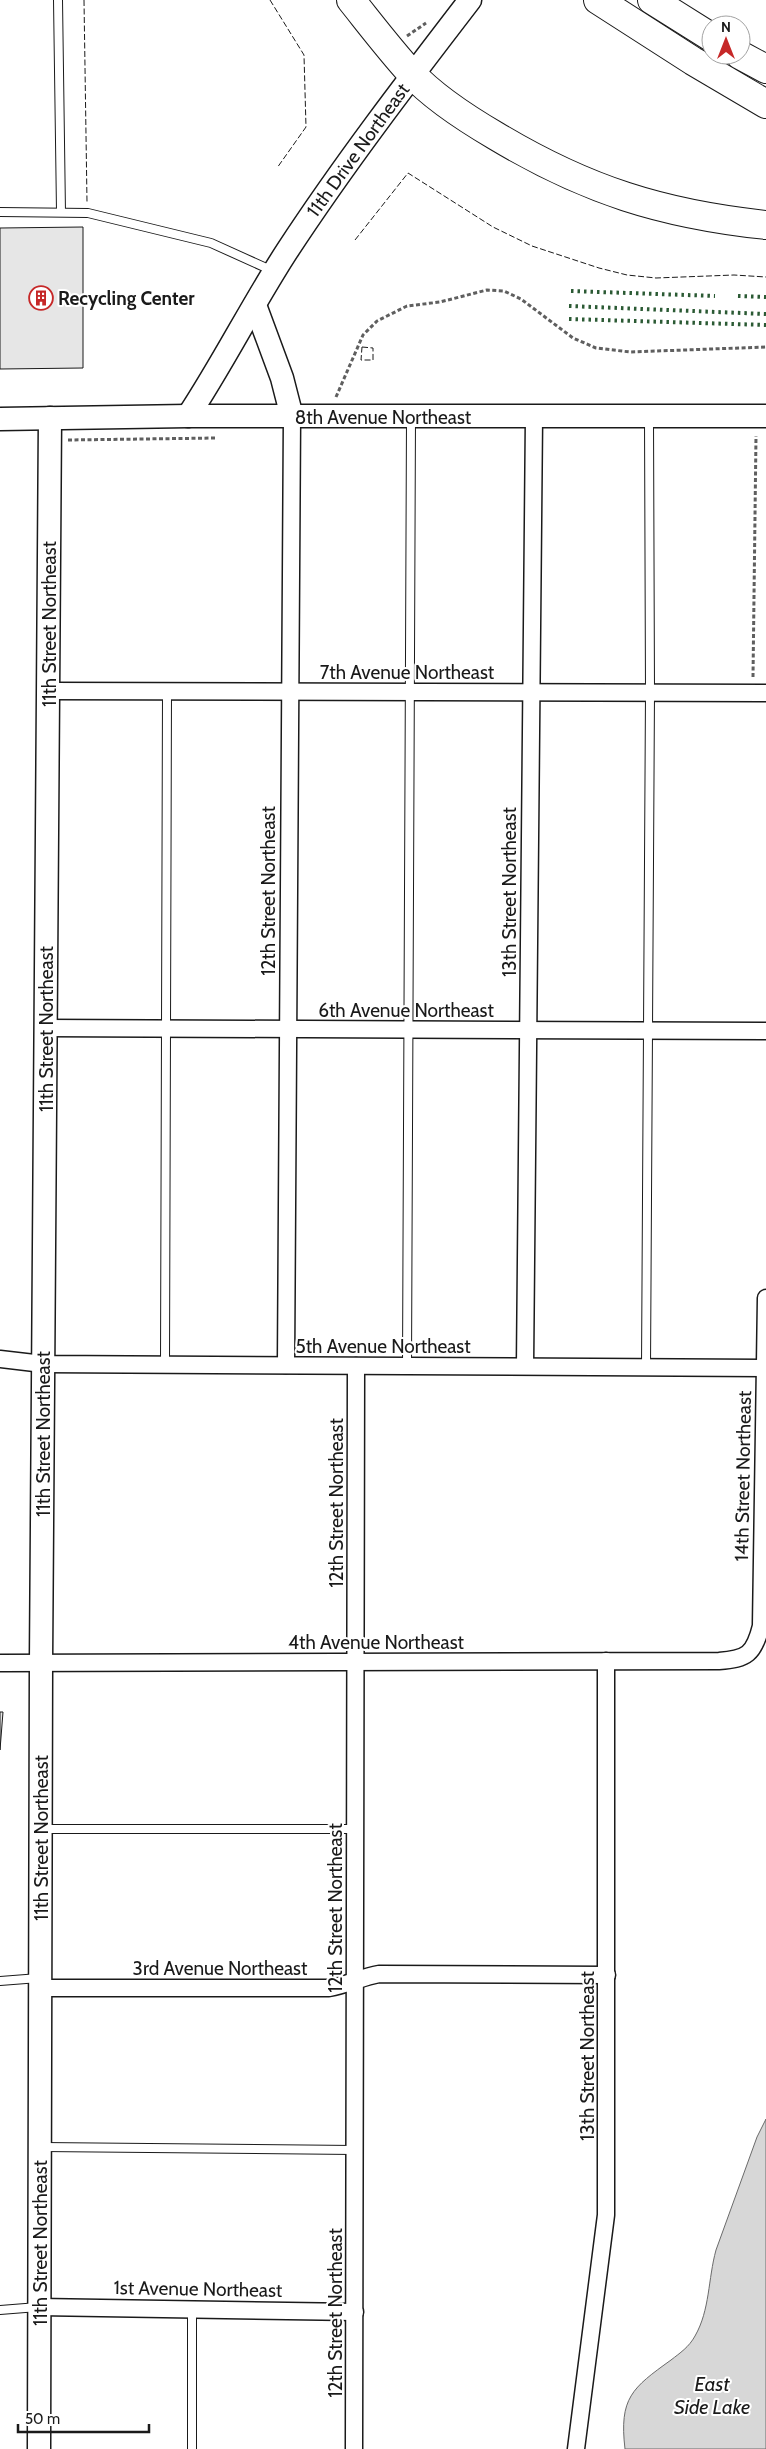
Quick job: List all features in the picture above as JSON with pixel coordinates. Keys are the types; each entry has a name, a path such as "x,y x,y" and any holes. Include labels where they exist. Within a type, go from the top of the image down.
{"highway":[{"path":"351,0 412,74 480,127 553,169 595,187 667,210 719,220 766,225"},
{"path":"598,0 693,62 766,104"},
{"path":"652,0 701,32"},
{"path":"751,61 766,69"}],"street":[{"name":"11th Drive Northeast","path":"188,416 317,206 412,74 470,0"},
{"path":"255,305 282,378 292,417"},
{"path":"282,378 304,401 325,417"},
{"name":"8th Avenue Northeast","path":"0,419 188,416 411,418 649,417 761,422"},
{"name":"12th Street Northeast","path":"286,1365 292,417"},
{"name":"11th Street Northeast","path":"39,2449 41,1663 50,418"},
{"name":"13th Street Northeast","path":"525,1366 534,418"},
{"name":"7th Avenue Northeast","path":"48,691 759,693"},
{"name":"6th Avenue Northeast","path":"45,1028 766,1031"},
{"name":"14th Street Northeast","path":"751,1652 761,1626 766,1298"},
{"name":"5th Avenue Northeast","path":"0,1359 43,1364 765,1368"},
{"name":"12th Street Northeast","path":"354,2449 356,1366"},
{"name":"4th Avenue Northeast","path":"0,1663 719,1661 734,1660 751,1652"},
{"name":"13th Street Northeast","path":"576,2449 606,2215 606,1661"},
{"name":"3rd Avenue Northeast","path":"41,1983 329,1988 379,1974 607,1975"},
{"name":"1st Avenue Northeast","path":"40,2307 355,2312"}],"lane":[{"path":"58,0 61,212"},
{"path":"0,212 88,213 211,243 275,272"},
{"path":"646,1367 650,693 649,417"},
{"path":"407,1366 411,418"},
{"path":"166,692 164,1028 166,1364"},
{"path":"41,1829 355,1829"},
{"path":"0,1981 41,1983"},
{"path":"40,2147 355,2150"},
{"path":"0,2310 40,2307"},
{"path":"192,2309 192,2449"}],"path":[{"path":"393,52 412,31 430,18"},
{"path":"325,417 363,335 377,321 407,306 440,302 487,290 504,291 521,299 573,338 596,348 630,352 766,347"},
{"path":"759,693 761,422"}],"water":[{"name":"East Side Lake","path":"766,2119 766,2449 625,2449 624,2418 631,2396 647,2379 687,2347 700,2326 706,2305 716,2250 757,2137"}],"building":[{"name":"Recycling Center","path":"83,227 83,368 0,369 0,228"},
{"path":"0,1712 3,1712 0,1750"}],"hedge":[{"path":"571,291 715,296"},
{"path":"738,296 766,297"},
{"path":"569,306 766,314"},
{"path":"569,319 766,325"}],"fence":[{"path":"84,0 87,202"},
{"path":"270,0 304,55 306,127 277,168"},
{"path":"355,240 408,173 493,227 532,246 599,268 627,275 656,278 734,275 766,277"},
{"path":"362,347 373,348 373,360 361,360 362,347"}],"place":[{"name":"Recycling Center","path":"41,298"}]}
